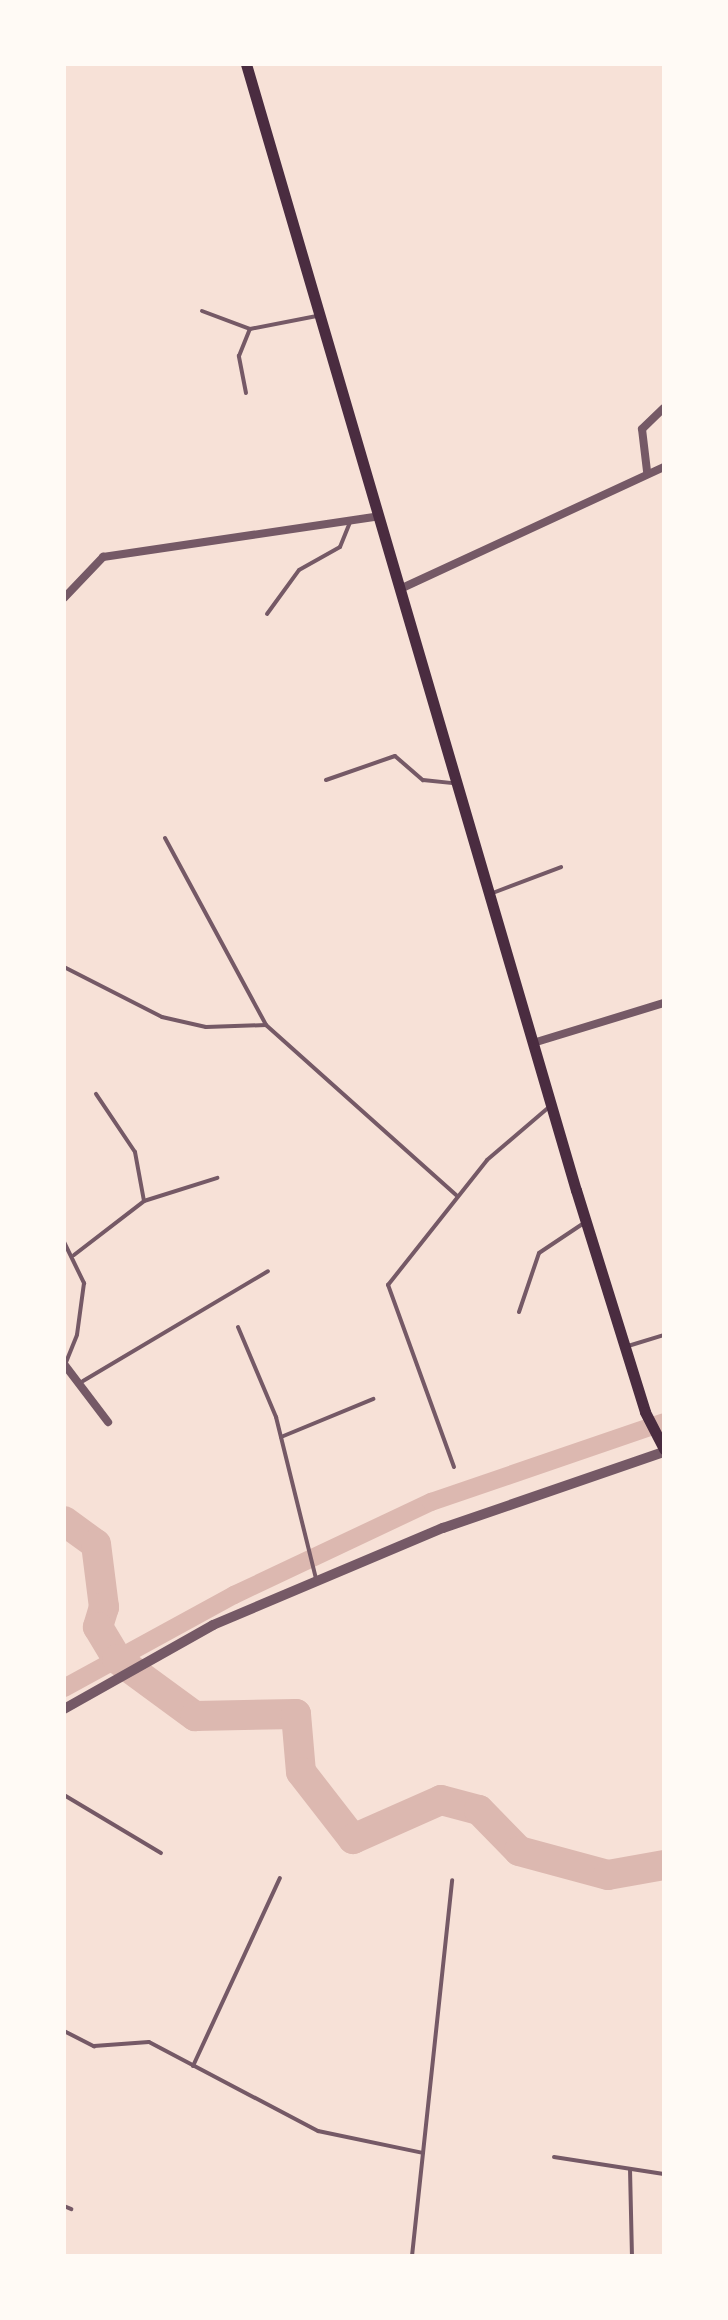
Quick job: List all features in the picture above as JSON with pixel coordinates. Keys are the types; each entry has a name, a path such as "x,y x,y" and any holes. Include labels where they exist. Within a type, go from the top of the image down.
{"main road":[{"path":"246,64 551,1106 645,1412 653,1434 664,1450"}],"street":[{"path":"647,471 642,429 664,408"},
{"path":"400,589 506,545 647,471 664,467"},
{"path":"64,598 68,582 103,557 379,516"},
{"path":"533,1043 664,1003"},
{"path":"64,1364 83,1381 108,1422"},
{"path":"65,1706 148,1662 316,1582 443,1528 664,1450"}],"lane":[{"path":"202,311 250,329 319,315"},
{"path":"246,393 239,356 250,329"},
{"path":"267,614 299,570 340,547 351,520"},
{"path":"326,780 395,756 423,780 456,783"},
{"path":"165,838 266,1025 456,1195"},
{"path":"488,894 561,867"},
{"path":"64,967 162,1017 206,1027 266,1025"},
{"path":"96,1094 135,1152 144,1201"},
{"path":"454,1467 388,1285 456,1195 551,1106"},
{"path":"74,1255 144,1201 217,1178"},
{"path":"519,1312 539,1253 586,1222"},
{"path":"64,1242 74,1255 83,1307 64,1364"},
{"path":"83,1381 268,1271"},
{"path":"238,1327 281,1437 305,1550 316,1582"},
{"path":"626,1347 664,1335"},
{"path":"281,1437 373,1399"},
{"path":"64,1795 161,1853"},
{"path":"193,2066 280,1878"},
{"path":"412,2256 452,1880"},
{"path":"64,2031 94,2046 149,2042 318,2131 423,2153"},
{"path":"554,2157 664,2174"},
{"path":"630,2169 632,2256"},
{"path":"64,2206 71,2209"}],"waterway":[{"path":"64,1688 234,1595 431,1502 664,1422"},
{"path":"64,1521 96,1544 104,1607 98,1627 117,1659 195,1716 296,1714 301,1772 353,1839 441,1800 479,1810 519,1851 608,1875 664,1865"}]}
